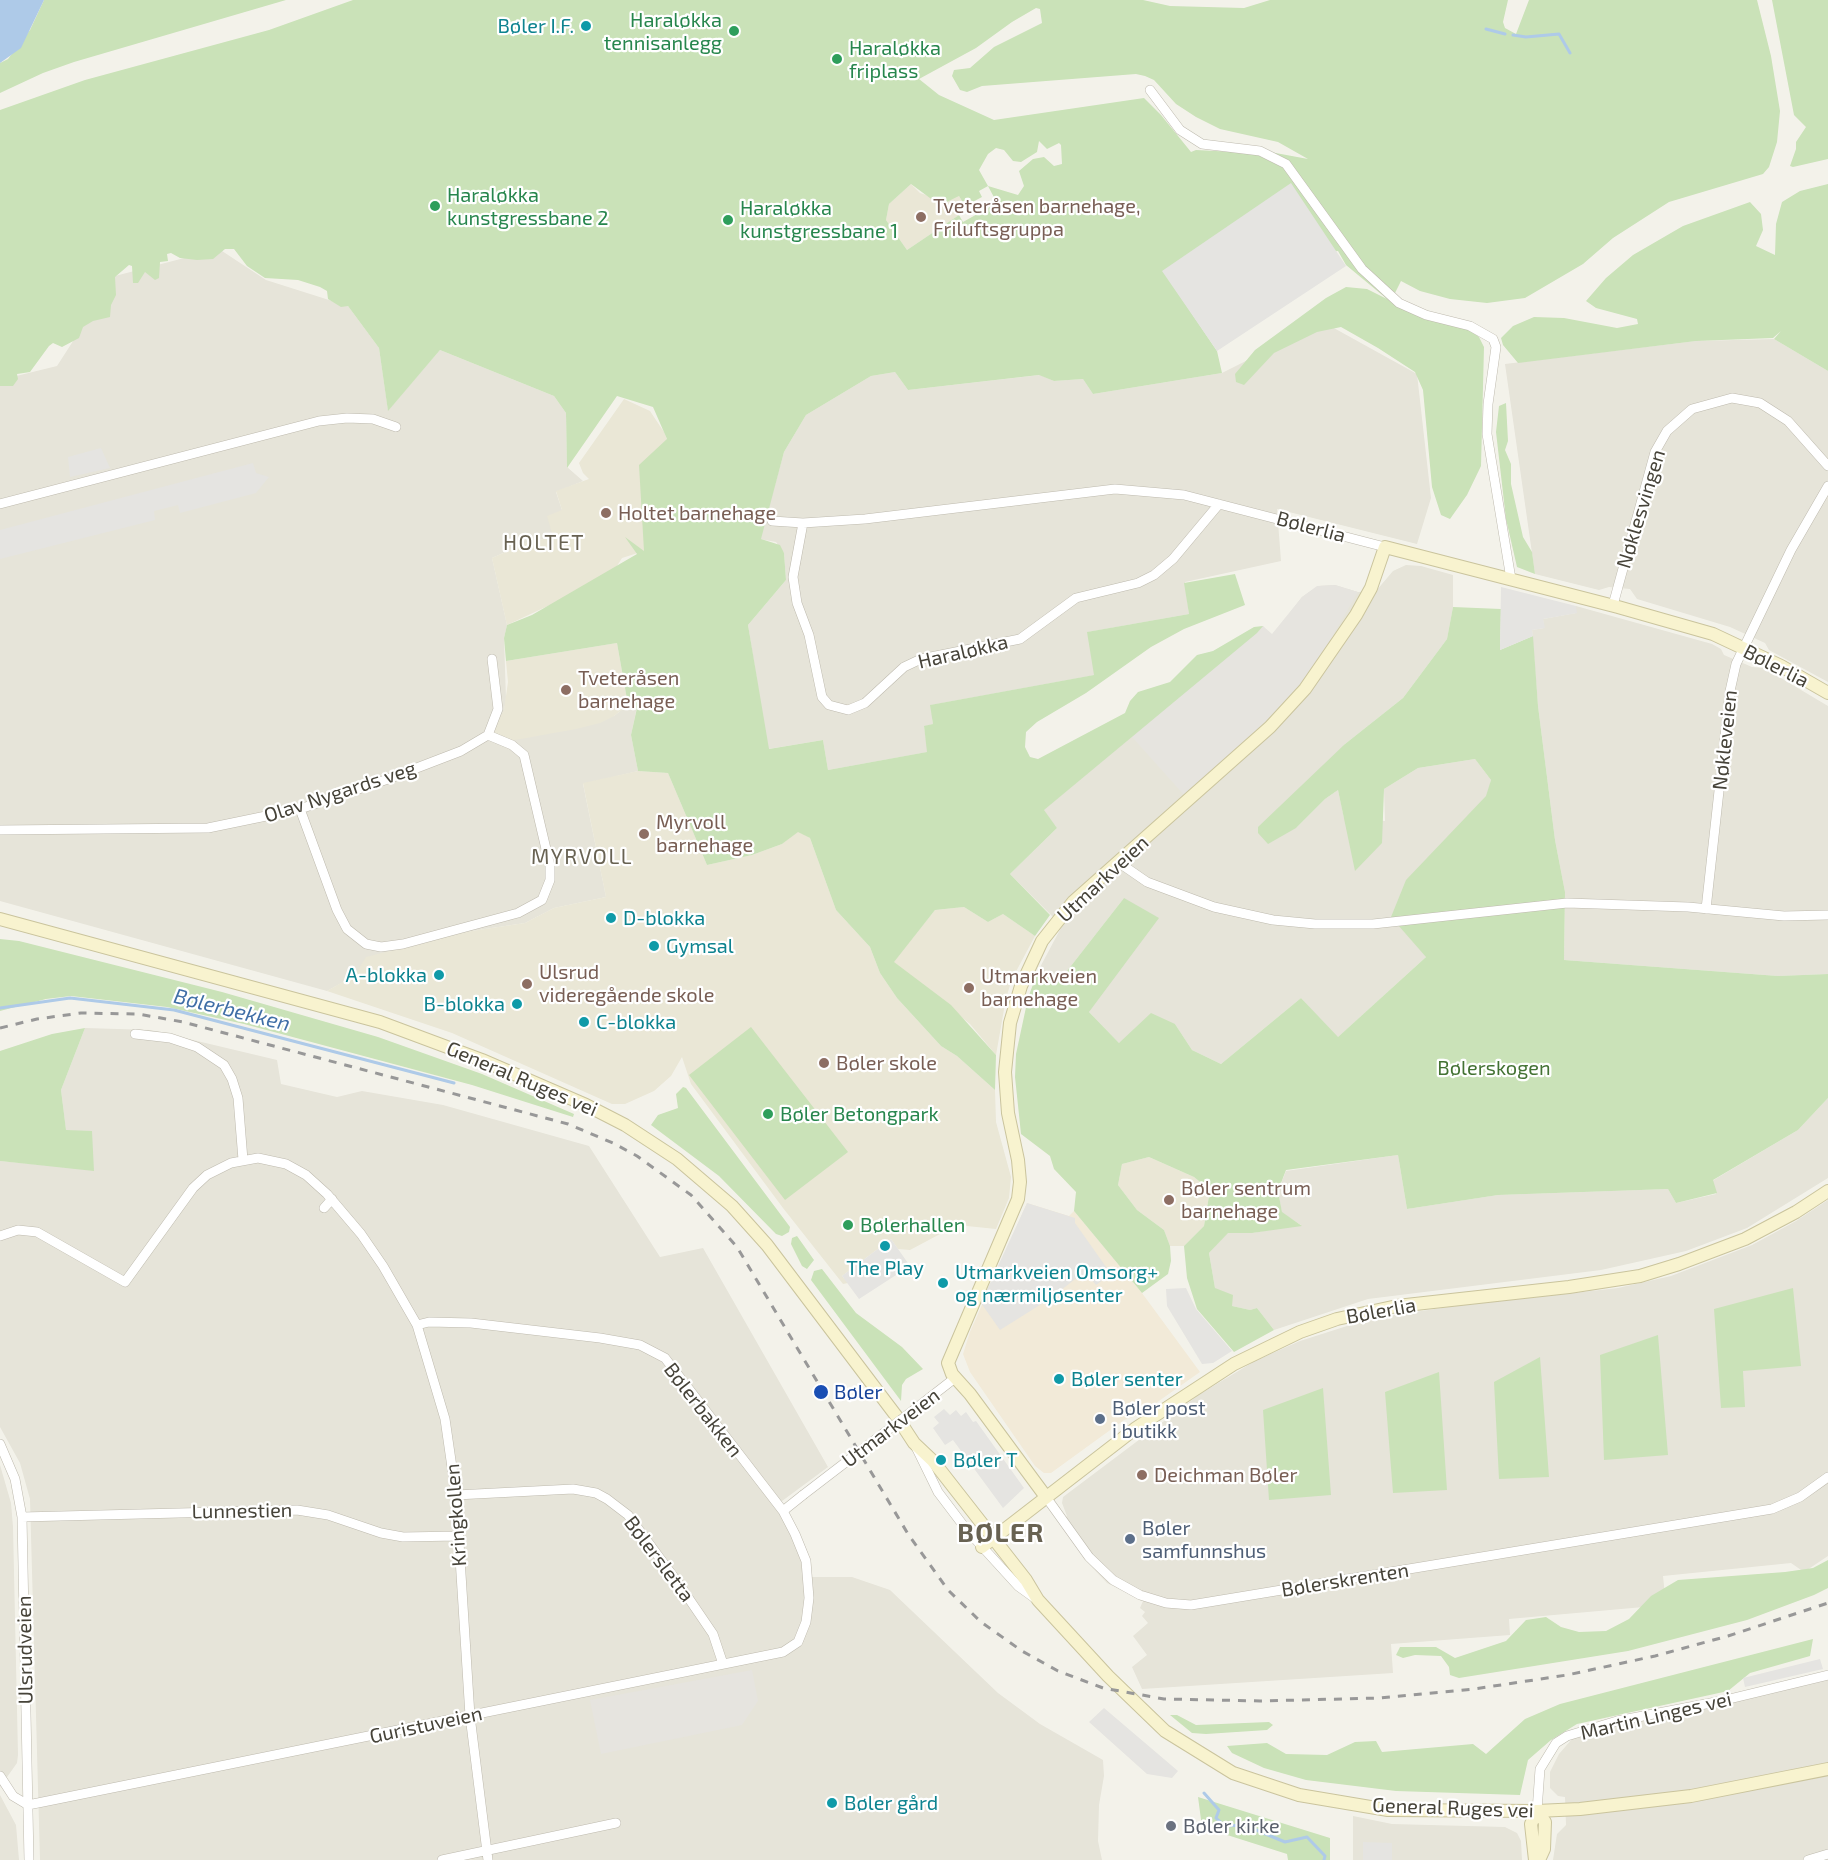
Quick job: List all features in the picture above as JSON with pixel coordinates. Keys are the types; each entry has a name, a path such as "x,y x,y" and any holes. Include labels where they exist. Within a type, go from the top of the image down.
{"street":[{"path":"1150,90 1172,121 1190,137 1212,146 1260,151 1286,164 1351,255 1383,291 1413,310 1480,330 1495,343 1488,404 1488,434 1511,579"},
{"name":"Nøklesvingen","path":"1613,605 1655,452 1667,431 1692,409 1732,398 1760,403 1788,421 1828,466"},
{"path":"0,504 319,421 347,418 373,419 396,427"},
{"name":"Nøkleveien","path":"1706,909 1730,691 1736,664 1791,550 1828,486"},
{"name":"Bølerlia","path":"772,521 803,523 865,519 1098,490 1184,495 1613,605 1713,634 1790,671 1828,693"},
{"name":"Haraløkka","path":"803,523 793,577 796,603 809,635 822,697 829,705 848,710 865,703 897,673 921,659 1014,641 1037,629 1076,598 1138,583 1154,575 1173,559 1219,504"},
{"name":"Utmarkveien","path":"783,1511 955,1378 949,1367 950,1358 1018,1199 1020,1182 1008,1113 1006,1045 1016,1001 1033,958 1052,927 1084,891 1262,734 1305,689 1356,615 1371,588 1385,547"},
{"path":"300,809 337,910 347,929 366,944 381,947 403,944 518,913 542,900 550,880 550,866 524,755 512,744 488,735 498,709 492,659"},
{"name":"Olav Nygards veg","path":"0,830 188,831 249,821 300,809 440,760 488,735"},
{"path":"1118,862 1147,882 1214,907 1273,920 1315,924 1373,924 1568,903 1634,904 1784,916 1828,915"},
{"name":"General Ruges vei","path":"0,919 372,1019 512,1072 625,1125 697,1174 750,1225 897,1417 914,1443 938,1492 982,1547 1018,1586 1038,1600"},
{"path":"135,1034 170,1038 197,1047 224,1065 232,1078 238,1098 243,1160"},
{"name":"Kringkollen","path":"0,1236 18,1230 37,1232 125,1282 193,1188 219,1168 243,1160 266,1159 286,1164 306,1175 332,1199 369,1243 417,1325 445,1419 456,1494 470,1716 487,1855"},
{"name":"Bølerlia","path":"982,1547 1136,1428 1215,1375 1250,1355 1300,1332 1337,1319 1397,1306 1569,1287 1640,1276 1745,1239 1796,1212 1828,1191"},
{"path":"324,1208 332,1199"},
{"name":"Bølerbakken","path":"417,1325 429,1322 505,1327 600,1338 652,1350 665,1358 783,1511 806,1561 809,1598 806,1622"},
{"name":"Bølerskrenten","path":"955,1378 970,1394 1089,1557 1113,1580 1140,1595 1166,1603 1191,1605 1772,1509 1800,1497 1828,1477"},
{"name":"General Ruges vei","path":"914,1443 933,1461 1026,1580 1038,1600 1108,1676 1165,1731 1233,1773 1299,1795 1388,1810 1537,1811 1580,1809 1691,1796 1828,1769"},
{"name":"Ulsrudveien","path":"0,1444 15,1479 22,1518 29,1860"},
{"name":"Bølersletta","path":"456,1494 573,1489 596,1493 607,1498 628,1515 688,1597 713,1634 723,1664"},
{"name":"Lunnestien","path":"22,1518 297,1510 328,1515 381,1533 403,1537 458,1536"},
{"name":"Guristuveien","path":"28,1805 723,1664 791,1648 798,1642 806,1622"},
{"name":"Martin Linges vei","path":"1537,1811 1540,1769 1556,1743 1567,1736 1617,1721 1721,1701 1828,1675"},
{"path":"0,1776 13,1796 28,1805"},
{"path":"1537,1811 1531,1824 1537,1860"},
{"path":"442,1860 487,1855 616,1823"},
{"path":"1808,1860 1828,1854"}],"shaded area":[{"path":"1291,183 1346,266 1217,351 1162,271"},
{"name":"Tveteråsen barnehage, Friluftsgruppa","path":"911,184 920,193 947,202 959,196 965,206 957,211 959,215 907,250 886,220 889,204"},
{"path":"219,249 266,280 348,306 379,348 388,410 440,350 554,396 566,413 567,467 583,481 556,492 562,510 553,537 526,543 492,558 507,625 504,638 506,699 504,711 495,726 614,716 628,705 637,707 631,735 638,771 583,784 606,897 554,908 525,923 465,932 356,975 327,991 0,901 0,380 57,366 115,276"},
{"path":"1323,322 1417,374 1431,498 1417,544 1277,509 1281,561 1185,582 1189,614 1088,632 1095,675 931,705 933,724 924,727 928,752 828,770 823,740 768,749 748,625 786,580 784,553 776,542 760,539 784,452 806,415 871,376 895,372 908,390 1040,375 1054,381 1083,379 1093,394 1222,373"},
{"path":"1774,339 1828,371 1828,682 1769,650 1765,643 1730,627 1637,599 1630,589 1609,587 1599,590 1535,574 1505,364 1696,341"},
{"name":"Holtet barnehage","path":"624,399 650,411 664,432 675,459 644,551 622,558 610,577 507,625 492,558 526,543 553,537 547,516 562,510 556,491 589,479 583,473 579,463"},
{"path":"101,448 110,468 70,477 68,457"},
{"path":"253,463 256,473 269,477 256,493 180,513 178,505 154,511 155,520 0,559 0,530"},
{"path":"1406,565 1421,566 1453,575 1453,607 1447,639 1403,698 1345,744 1296,828 1325,799 1338,790 1344,818 1385,821 1384,789 1418,768 1475,759 1491,780 1487,799 1427,956 1337,1038 1301,998 1221,1064 1192,1050 1175,1024 1119,1043 1089,1012 1124,898 1060,980 1038,971 1062,926 1010,874 1057,828 1043,810 1263,626 1271,637 1302,597 1318,586 1335,585 1358,592 1376,591 1393,571"},
{"path":"1335,585 1358,592 1333,635 1335,637 1305,680 1255,732 1184,795 1132,737 1263,626 1272,634 1302,597 1317,586"},
{"path":"1501,587 1576,606 1577,613 1543,619 1545,628 1532,630 1533,636 1500,650"},
{"path":"1576,606 1712,644 1721,649 1724,655 1752,667 1764,668 1828,706 1828,974 1778,976 1564,960 1565,892 1555,840 1538,706 1532,630 1544,628 1543,619 1576,613"},
{"name":"Tveteråsen barnehage","path":"617,643 628,705 614,716 600,723 576,729 504,742 488,736 504,710 508,682 506,661"},
{"path":"638,771 668,773 707,865 752,855 782,844 798,831 810,838 836,910 870,947 880,973 897,998 941,1046 957,1056 995,1090 996,1122 1011,1177 1009,1198 996,1229 957,1225 910,1250 898,1249 891,1239 842,1276 848,1283 843,1284 691,1084 682,1057 671,1076 654,1091 625,1104 612,1104 452,1033 327,991 355,975 366,957 465,932 525,923 554,908 606,897 583,783"},
{"name":"Utmarkveien barnehage","path":"964,907 988,922 1003,914 1035,936 1012,979 1006,998 996,1055 970,1024 893,962 935,910"},
{"path":"85,1028 151,1030 277,1060 281,1084 337,1097 362,1091 443,1105 589,1146 660,1257 703,1248 828,1467 778,1504 796,1538 805,1577 852,1577 890,1590 998,1693 1040,1724 1103,1760 1104,1776 1099,1805 1098,1841 1102,1860 40,1860 30,1499 20,1463 0,1427 0,1161 94,1170 66,1131 61,1090"},
{"path":"1828,1098 1828,1178 1747,1228 1686,1251 1601,1270 1368,1299 1274,1330 1257,1308 1250,1310 1232,1306 1215,1288 1209,1253 1228,1232 1252,1233 1301,1225 1282,1213 1278,1191 1286,1171 1398,1155 1407,1209 1498,1195 1668,1189 1676,1203 1716,1194 1712,1181 1798,1130"},
{"name":"Bøler sentrum barnehage","path":"1149,1157 1194,1177 1210,1190 1204,1226 1184,1246 1170,1246 1164,1230 1137,1210 1118,1185 1122,1164"},
{"path":"1828,1200 1828,1556 1804,1572 1791,1563 1663,1576 1666,1605 1509,1619 1510,1635 1391,1644 1393,1673 1142,1689 1132,1667 1147,1655 1133,1636 1148,1623 1142,1616 1145,1612 1140,1608 1143,1601 1107,1583 1087,1562 1062,1521 1067,1516 1062,1503 1063,1497 1200,1394 1255,1361 1300,1341 1369,1319 1448,1307 1618,1288 1671,1276 1752,1245"},
{"path":"1027,1203 1069,1216 1074,1211 1142,1293 1200,1372 1139,1415 1124,1420 1051,1473 1044,1473 1035,1466 970,1372 963,1354 970,1332"},
{"path":"1027,1203 1075,1218 1075,1223 1111,1274 1096,1285 1088,1275 1082,1279 1079,1276 1051,1298 1000,1330 981,1303"},
{"path":"891,1239 910,1266 859,1299 842,1276"},
{"path":"1186,1288 1196,1309 1232,1351 1213,1363 1202,1364 1167,1306 1166,1289"},
{"path":"944,1409 950,1415 956,1410 961,1416 966,1412 973,1422 976,1421 1024,1488 1003,1508 953,1440 945,1445 933,1428 939,1423 934,1417"},
{"path":"0,1465 11,1503 13,1527 18,1755 17,1763 0,1787"},
{"path":"1820,1659 1823,1669 1745,1687 1743,1678"},
{"path":"752,1670 758,1701 742,1725 601,1754 590,1700"},
{"path":"1828,1672 1828,1860 1553,1860 1557,1834 1566,1825 1565,1797 1558,1796 1550,1788 1550,1772 1559,1754 1578,1732"},
{"path":"1104,1708 1178,1771 1172,1778 1147,1774 1089,1722"},
{"path":"0,1795 16,1825 19,1860 0,1860"},
{"path":"1353,1816 1392,1824 1505,1827 1517,1833 1521,1841 1522,1860 1353,1860"},
{"path":"1363,1842 1392,1843 1392,1860 1363,1860"}],"green space":[{"path":"44,0 286,0 74,62 43,73 0,93 0,63 8,59 30,30"},
{"path":"353,0 1143,0 1170,6 1244,8 1270,0 1508,0 1503,22 1505,28 1516,34 1529,0 1757,0 1771,56 1780,111 1777,142 1769,167 1763,174 1669,202 1613,238 1583,264 1525,298 1487,303 1450,299 1420,291 1401,281 1391,301 1468,328 1479,337 1484,347 1481,466 1467,495 1450,519 1441,515 1432,487 1423,390 1415,372 1378,348 1341,327 1317,332 1274,353 1244,385 1236,382 1235,374 1255,350 1326,298 1346,287 1367,289 1387,299 1346,265 1338,251 1163,271 1217,351 1222,373 1093,394 1083,379 1054,381 1039,375 908,390 895,372 871,376 806,415 784,452 761,539 780,545 784,553 786,580 748,625 769,749 823,740 828,770 927,752 924,726 933,724 930,705 1094,675 1087,632 1189,614 1184,583 1235,574 1245,605 1184,629 1151,647 1086,693 1037,722 1026,732 1025,747 1030,757 1038,759 1125,713 1130,701 1138,692 1170,682 1197,655 1213,651 1254,627 1263,626 1044,810 1057,828 1010,874 1050,915 1035,936 1003,914 988,922 964,907 935,910 894,962 951,1005 996,1055 995,1090 957,1056 941,1046 897,998 880,973 870,947 836,910 810,838 798,832 782,844 752,855 707,865 668,773 638,771 631,735 637,708 628,705 617,643 506,661 504,638 507,625 532,615 637,554 625,537 644,551 639,465 667,439 653,407 617,396 567,468 566,413 554,396 440,350 388,411 379,348 348,306 341,307 328,299 327,291 320,287 298,280 265,278 247,266 234,249 225,249 213,259 197,260 167,254 168,261 160,262 159,278 155,280 145,272 138,283 133,283 132,266 129,265 115,277 116,295 111,305 110,317 93,321 83,327 79,338 62,347 53,343 30,372 17,374 18,379 13,386 0,386 0,110 85,80 269,30","holes":["1036,8 1040,9 1042,23 994,47 970,68 954,70 952,76 960,90 967,92 982,86 1136,74 1154,80 1176,104 1220,129 1278,142 1308,159 1254,149 1235,152 1196,150 1191,152 1144,98 994,120 939,95 919,79 976,48","1039,141 1047,149 1059,143 1061,145 1062,164 1054,166 1044,157 1033,159 1019,171 1024,186 1018,195 988,186 979,170 988,154 996,148 1004,150 1013,161 1021,162 1037,152","911,184 934,201 947,202 959,196 965,206 982,197 979,191 988,186 997,203 963,222 959,215 907,250 886,220 889,204"]},
{"path":"1772,0 1828,0 1828,159 1790,166 1796,142 1806,127 1794,115"},
{"path":"1828,184 1828,371 1774,339 1781,331 1773,338 1696,341 1518,363 1503,345 1501,338 1513,326 1534,317 1564,318 1617,328 1638,324 1637,319 1596,308 1586,301 1606,278 1633,255 1683,226 1750,202 1761,214 1763,230 1756,246 1775,255 1776,224 1782,202 1800,191"},
{"path":"1506,403 1508,441 1505,450 1511,464 1511,484 1523,537 1532,552 1535,574 1517,567 1506,519 1496,432 1499,406"},
{"name":"Bølerskogen","path":"1453,607 1501,609 1500,650 1533,636 1538,706 1555,840 1565,892 1564,960 1778,976 1828,974 1828,1098 1798,1130 1713,1180 1717,1193 1676,1203 1668,1189 1498,1195 1407,1209 1398,1155 1286,1170 1278,1191 1282,1212 1302,1226 1252,1233 1228,1233 1209,1253 1215,1288 1233,1295 1232,1306 1250,1310 1257,1308 1274,1330 1234,1352 1197,1309 1187,1278 1184,1246 1204,1226 1210,1190 1194,1177 1149,1157 1122,1164 1118,1185 1137,1210 1164,1230 1170,1246 1171,1261 1168,1274 1142,1293 1074,1211 1076,1192 1054,1169 1050,1156 1021,1134 1015,1077 1016,1054 1028,998 1038,971 1060,980 1124,898 1159,918 1089,1012 1119,1043 1151,1013 1175,1024 1192,1050 1221,1064 1301,998 1338,1037 1426,957 1391,917 1406,880 1486,796 1491,780 1475,759 1418,768 1384,789 1382,843 1355,871 1338,790 1325,799 1296,828 1268,844 1258,833 1258,827 1345,744 1403,698 1447,639"},
{"path":"0,939 19,941 222,992 378,1037 482,1074 574,1114 573,1117 472,1085 244,1024 167,1007 71,996 46,999 0,1011"},
{"name":"Bøler Betongpark","path":"751,1027 848,1152 785,1200 689,1075"},
{"path":"85,1028 61,1090 66,1130 92,1131 94,1171 0,1161 0,1051 52,1034"},
{"path":"683,1087 790,1227 789,1232 782,1236 776,1234 719,1176 651,1125 658,1115 678,1108 676,1094"},
{"path":"797,1236 814,1260 807,1269 802,1266 791,1244 792,1238"},
{"path":"822,1269 856,1313 902,1347 923,1369 906,1379 902,1385 901,1401 811,1280 814,1271"},
{"path":"1793,1288 1801,1366 1743,1371 1745,1407 1721,1408 1714,1309"},
{"path":"1658,1335 1668,1455 1604,1460 1600,1355"},
{"path":"1540,1357 1549,1477 1499,1479 1494,1382"},
{"path":"1439,1372 1447,1490 1393,1493 1385,1392"},
{"path":"1323,1388 1331,1495 1269,1500 1263,1410"},
{"path":"1828,1560 1828,1588 1814,1595 1747,1620 1628,1651 1459,1678 1450,1675 1449,1667 1441,1656 1415,1655 1403,1658 1396,1655 1400,1647 1436,1647 1455,1658 1506,1641 1526,1620 1546,1617 1561,1627 1579,1632 1606,1631 1629,1619 1651,1596 1678,1580 1785,1572 1813,1568"},
{"path":"1813,1639 1810,1656 1750,1673 1728,1691 1577,1724 1551,1740 1528,1760 1520,1795 1396,1791 1306,1780 1264,1768 1232,1753 1227,1746 1267,1743 1286,1754 1327,1755 1355,1742 1376,1741 1382,1752 1473,1744 1486,1754 1525,1719 1560,1704"},
{"path":"1170,1715 1177,1715 1196,1725 1269,1722 1273,1725 1267,1730 1192,1733"},
{"path":"1198,1797 1330,1838 1330,1860 1288,1860 1287,1854 1202,1827"}],"water":[{"path":"0,0 44,0 21,48 0,63"}],"waterway":[{"path":"1486,29 1505,34"},
{"path":"1513,35 1526,37 1559,34 1570,53"},
{"name":"Bølerbekken","path":"0,1008 70,998 174,1010 454,1083"},
{"name":"Bølerbekken","path":"1204,1793 1219,1810 1216,1818 1225,1826 1244,1825 1285,1842 1307,1837 1325,1856 1324,1860"}],"railway":[{"path":"0,1028 37,1019 81,1013 138,1014 183,1022 568,1124 637,1156 691,1195 737,1247 908,1534 948,1590 981,1622 1022,1651 1058,1671 1103,1688 1164,1699 1260,1701 1380,1698 1474,1689 1567,1675 1655,1656 1728,1636 1828,1603"}],"place":[{"name":"Bøler I.F.","path":"586,26"},
{"name":"Haraløkka tennisanlegg","path":"734,31"},
{"name":"Haraløkka friplass","path":"837,59"},
{"name":"Haraløkka kunstgressbane 2","path":"435,206"},
{"name":"Tveteråsen barnehage, Friluftsgruppa","path":"921,217"},
{"name":"Haraløkka kunstgressbane 1","path":"728,220"},
{"name":"Holtet barnehage","path":"606,513"},
{"name":"Tveteråsen barnehage","path":"566,690"},
{"name":"Myrvoll barnehage","path":"644,834"},
{"name":"D-blokka","path":"611,918"},
{"name":"Gymsal","path":"654,946"},
{"name":"A-blokka","path":"439,975"},
{"name":"Ulsrud videregående skole","path":"527,984"},
{"name":"Utmarkveien barnehage","path":"969,988"},
{"name":"B-blokka","path":"517,1004"},
{"name":"C-blokka","path":"584,1022"},
{"name":"Bøler skole","path":"824,1063"},
{"name":"Bøler Betongpark","path":"768,1114"},
{"name":"Bøler sentrum barnehage","path":"1169,1200"},
{"name":"Bølerhallen","path":"848,1225"},
{"name":"The Play","path":"885,1246"},
{"name":"Utmarkveien Omsorg+ og nærmiljøsenter","path":"943,1283"},
{"name":"Bøler senter","path":"1059,1379"},
{"name":"Bøler","path":"821,1392"},
{"name":"Bøler post i butikk","path":"1100,1419"},
{"name":"Bøler T","path":"941,1460"},
{"name":"Deichman Bøler","path":"1142,1475"},
{"name":"Bøler samfunnshus","path":"1130,1539"},
{"name":"Bøler gård","path":"832,1803"},
{"name":"Bøler kirke","path":"1171,1826"}],"district":[{"name":"HOLTET","path":"544,543"},
{"name":"MYRVOLL","path":"582,857"},
{"name":"BØLER","path":"1001,1533"}]}
